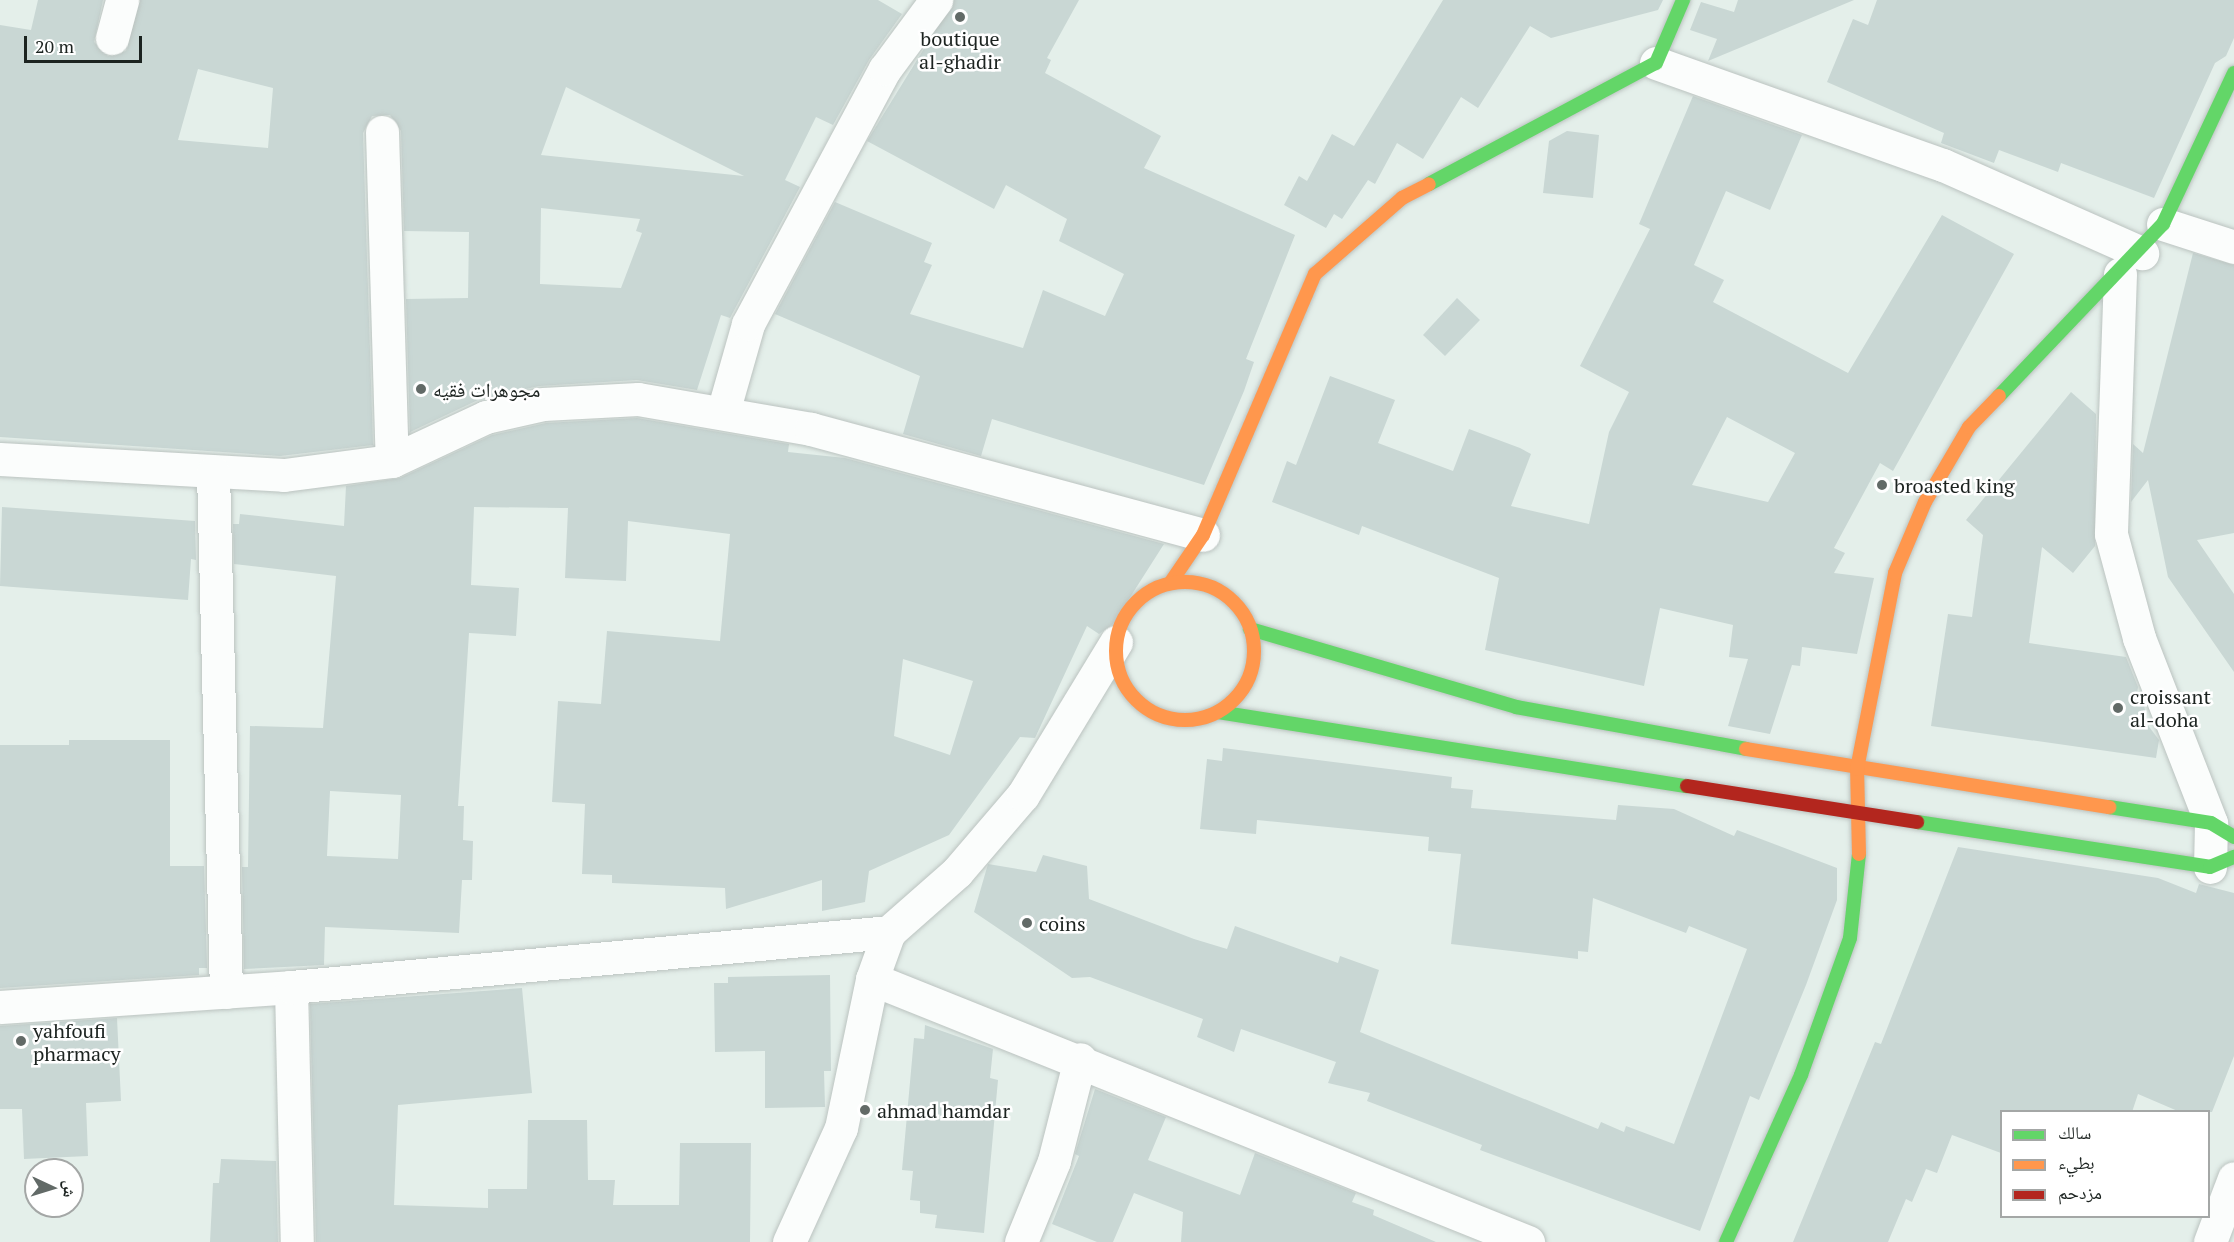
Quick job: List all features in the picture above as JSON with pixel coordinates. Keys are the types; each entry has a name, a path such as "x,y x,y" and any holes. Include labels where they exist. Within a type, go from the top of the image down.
{"street":[{"path":"112,38 122,0"},
{"path":"723,412 748,324 885,69 936,0"},
{"path":"789,1242 841,1128 872,979 889,932 957,872 1023,795 1116,642 1134,603 1172,582 1203,536 1315,274 1402,198 1656,63 1683,0"},
{"path":"1656,63 1943,165 2131,263"},
{"path":"1726,1242 1801,1075 1850,938 1860,876 1856,816 1857,769 1895,573 1925,501 1969,427 2131,263 2163,224 2234,73"},
{"path":"382,132 392,461"},
{"path":"2163,224 2234,247"},
{"path":"1218,712 1856,816 2222,862 2223,830 2139,638 2111,534 2131,263"},
{"path":"0,459 284,475 392,461 486,417 543,404 638,399 811,429 1203,536"},
{"path":"213,472 226,992"},
{"path":"1116,642 1124,684 1155,713 1198,719 1218,712 1247,680 1253,659 1250,629 1232,600 1214,588 1172,582"},
{"path":"1250,629 1516,707 1857,769 2223,830"},
{"path":"0,1007 291,987 889,932"},
{"path":"872,979 1080,1059 1528,1242"},
{"path":"291,987 297,1242"},
{"path":"1022,1242 1054,1161 1080,1059"},
{"path":"2210,1242 2234,1178"}],"building":[{"path":"38,0 103,0 94,42 108,56 126,51 140,0 878,0 902,14 869,60 833,125 816,117 785,180 800,187 730,318 721,315 697,390 637,380 539,386 478,400 410,432 406,299 468,298 469,232 404,231 401,131 390,115 372,116 363,133 373,445 280,456 0,437 0,25 31,30","holes":["198,69 273,88 268,148 178,140","566,87 744,176 541,155","541,208 640,219 636,231 642,233 621,288 540,284"]},
{"path":"954,0 1079,0 1047,58 1051,60 1045,73 1161,136 1144,168 1295,235 1246,359 1254,362 1244,391 1204,485 992,419 981,456 903,434 920,376 775,314 835,202 932,243 924,262 932,265 910,314 1023,348 1043,290 1105,316 1124,274 1059,241 1067,219 1006,185 994,209 867,141"},
{"path":"1443,0 1663,0 1658,10 1551,38 1530,26 1478,108 1461,97 1423,159 1397,143 1375,184 1368,180 1342,219 1334,214 1326,228 1284,205 1299,176 1307,181 1332,134 1354,146"},
{"path":"1738,0 1854,0 1708,61 1717,39 1690,30 1701,2 1734,12"},
{"path":"1877,0 2234,0 2234,38 2226,56 2215,63 2154,198 2061,163 2058,172 1999,150 1994,163 1941,143 1944,133 1827,82 1853,19 1868,25"},
{"path":"1693,96 1802,135 1770,210 1726,191 1694,265 1724,280 1713,302 1848,373 1942,215 2014,254 1893,471 1880,463 1834,548 1845,553 1834,573 1874,578 1857,654 1802,647 1800,666 1792,665 1770,734 1728,726 1748,659 1729,657 1733,625 1660,608 1644,686 1485,650 1499,578 1362,526 1359,535 1272,502 1287,461 1296,465 1330,376 1395,400 1378,443 1453,471 1469,429 1520,448 1531,454 1511,506 1589,524 1609,432 1629,392 1580,366 1650,229 1639,224","holes":["1727,417 1795,453 1768,502 1692,485"]},
{"path":"1567,131 1599,135 1593,198 1543,193 1549,141"},
{"path":"2193,253 2234,265 2234,533 2197,540 2234,594 2234,672 2168,577 2148,480 2131,502 2133,444 2143,453"},
{"path":"1457,298 1480,320 1445,356 1423,335"},
{"path":"2071,392 2096,414 2095,546 2073,573 2042,547 2029,643 2126,657 2138,687 2136,702 2144,704 2147,724 2159,740 2156,758 1931,726 1948,614 1972,617 1983,535 1966,520"},
{"path":"637,418 789,444 788,452 845,458 1164,544 1113,624 1099,634 1087,626 1035,738 1020,737 949,835 869,871 865,902 822,911 822,880 726,909 725,888 612,883 612,875 582,874 585,804 552,802 558,701 601,704 607,631 720,641 730,534 628,521 626,581 565,578 568,508 474,507 471,585 519,588 516,636 469,633 458,806 464,806 463,840 473,841 472,880 462,880 459,933 325,927 324,965 244,969 242,867 248,867 250,726 323,728 336,576 234,564 233,524 239,524 240,514 344,526 346,486 400,478 492,435 546,423","holes":["903,659 973,681 950,755 894,736","330,791 401,795 398,859 327,856"]},
{"path":"2,507 195,521 196,560 191,559 188,600 0,586"},
{"path":"69,740 170,740 170,866 204,866 207,968 199,968 199,975 0,988 0,745 69,745"},
{"path":"1223,748 1452,777 1451,788 1473,790 1471,808 1616,820 1618,805 1674,809 1734,836 1737,830 1837,868 1837,900 1806,985 1759,1100 1750,1096 1700,1231 1480,1150 1482,1145 1367,1101 1370,1093 1328,1083 1336,1062 1241,1029 1234,1052 1197,1037 1203,1019 1090,977 1072,978 974,912 988,864 1036,872 1043,855 1087,866 1089,899 1194,939 1227,949 1235,926 1338,963 1340,956 1379,970 1360,1032 1598,1129 1601,1122 1624,1132 1626,1126 1674,1144 1747,949 1689,926 1686,933 1593,898 1588,952 1578,951 1578,959 1451,944 1461,854 1428,851 1429,837 1257,820 1256,834 1200,829 1207,759 1222,761"},
{"path":"1958,847 2158,878 2196,893 2199,884 2234,893 2234,1056 2212,1112 2210,1110 2175,1110 2138,1094 2133,1110 2000,1110 2000,1153 1952,1135 1937,1173 1926,1169 1912,1202 1906,1199 1888,1242 1793,1242 1875,1042 1881,1044"},
{"path":"830,975 831,1071 824,1071 825,1107 765,1108 765,1051 715,1052 714,983 728,983 728,977"},
{"path":"522,988 532,1093 398,1105 394,1205 488,1208 488,1189 527,1189 528,1120 587,1120 588,1180 615,1180 613,1205 679,1205 680,1143 751,1143 750,1242 316,1242 310,1004"},
{"path":"117,1018 121,1101 86,1103 88,1156 24,1159 22,1109 0,1109 0,1026"},
{"path":"925,1025 993,1049 990,1078 998,1080 984,1233 935,1228 937,1215 920,1213 920,1201 910,1200 913,1171 902,1170 914,1038 924,1039"},
{"path":"1095,1089 1166,1117 1148,1160 1240,1195 1255,1153 1356,1193 1352,1202 1374,1210 1373,1215 1436,1242 1181,1242 1183,1212 1134,1193 1113,1242 1097,1242 1052,1224 1079,1156 1075,1154"},
{"path":"221,1159 276,1161 278,1242 210,1242 213,1183 219,1183"}],"traffic: fast":[{"path":"1429,184 1656,63 1683,0"},
{"path":"1999,396 2163,224 2234,73"},
{"path":"1250,629 1516,707 1746,749"},
{"path":"1218,712 1687,786"},
{"path":"2109,807 2211,823 2234,837"},
{"path":"1917,822 2210,867 2234,857"},
{"path":"1726,1242 1801,1075 1850,938 1859,854"}],"traffic: slow":[{"path":"1171,582 1203,535 1315,274 1402,198 1429,184"},
{"path":"1859,854 1857,769 1895,573 1925,502 1969,427 1999,396"},
{"path":"1185,582 1211,587 1234,602 1249,625 1254,651 1249,677 1234,700 1211,715 1185,720 1159,715 1136,700 1121,677 1116,651 1121,625 1136,602 1159,587 1185,582"},
{"path":"1746,749 2109,807"}],"traffic: jam":[{"path":"1687,786 1917,822"}],"place":[{"name":"boutique al-ghadir","path":"960,17"},
{"name":"مجوهرات فقيه","path":"421,389"},
{"name":"broasted king","path":"1882,485"},
{"name":"croissant al-doha","path":"2118,708"},
{"name":"coins","path":"1027,923"},
{"name":"yahfoufi pharmacy","path":"21,1041"},
{"name":"ahmad hamdar","path":"865,1110"}]}
